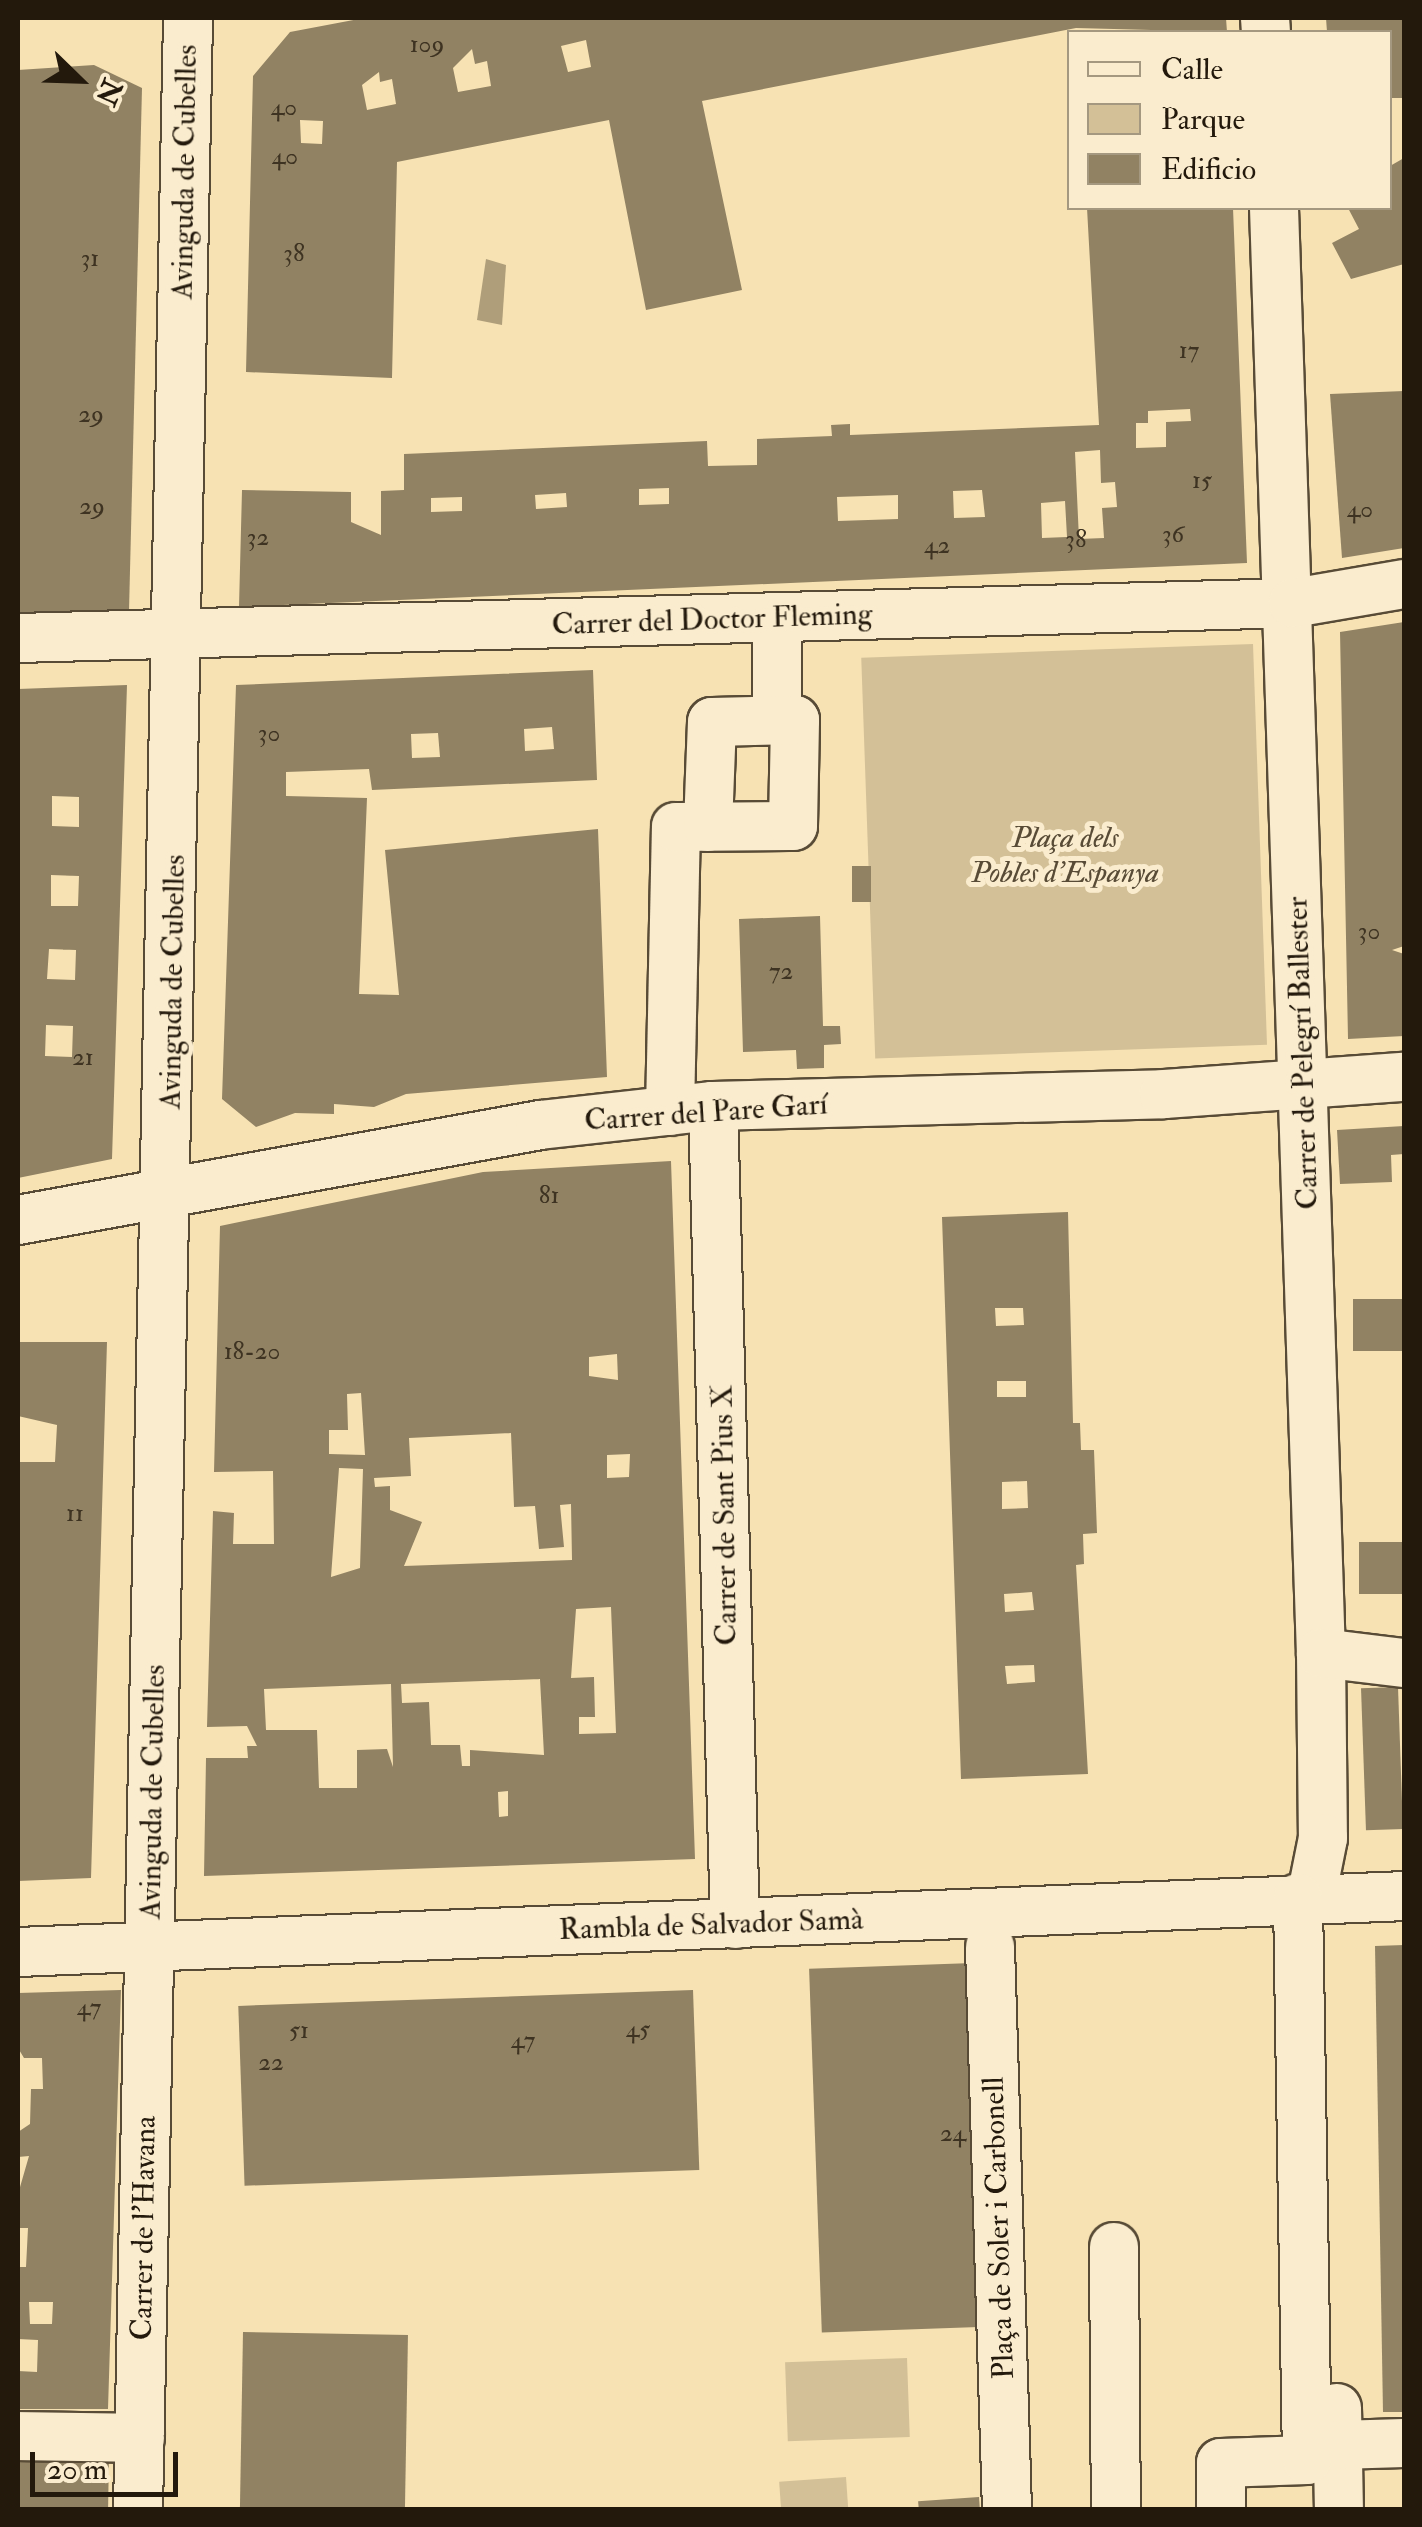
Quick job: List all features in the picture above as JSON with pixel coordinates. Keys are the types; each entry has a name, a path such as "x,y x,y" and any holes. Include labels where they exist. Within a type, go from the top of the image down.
{"street":[{"name":"Avinguda de Cubelles","path":"149,1947 182,636 188,18"},
{"name":"Carrer de Pelegrí Ballester","path":"1274,210 1294,603 1322,1653 1323,1838 1312,1908"},
{"name":"Carrer del Doctor Fleming","path":"18,638 1294,603 1404,584"},
{"path":"777,618 777,720"},
{"path":"795,720 793,826 708,827 712,722 795,720"},
{"name":"Carrer de Sant Pius X","path":"708,827 676,827 735,1924"},
{"name":"Carrer del Pare Garí","path":"18,1220 105,1211 168,1188 692,1108 1304,1088 1404,1077"},
{"path":"1322,1653 1404,1663"},
{"name":"Rambla de Salvador Samà","path":"18,1952 735,1924 1312,1908 1404,1896"},
{"path":"1312,1908 1339,2510"},
{"path":"1221,2510 1221,2463 1307,2460 1312,1908"},
{"name":"Plaça de Soler i Carbonell","path":"990,1946 1007,2510"},
{"name":"Carrer de l'Havana","path":"138,2510 149,1947"},
{"path":"1114,2247 1116,2510"},
{"path":"18,2436 140,2438"},
{"path":"1338,2444 1404,2443"}],"green space":[{"name":"Plaça dels Pobles d'Espanya","path":"1253,644 1267,1045 875,1058 861,658"},
{"path":"907,2358 910,2437 788,2441 785,2362"},
{"path":"846,2477 848,2509 781,2510 779,2482"}],"shaded area":[{"path":"486,259 506,265 502,325 477,320"}],"building":[{"path":"364,18 1226,18 1227,30 1076,28 702,101 742,290 646,310 609,120 397,162 392,378 246,372 253,76 290,32","holes":["586,40 591,67 568,72 561,46","472,49 475,64 487,61 491,86 458,92 453,68","379,72 380,82 392,79 396,104 367,110 362,85","300,120 323,121 322,144 301,143"]},
{"path":"1326,18 1404,18 1404,98 1392,98 1392,30 1327,30"},
{"path":"94,65 142,88 129,611 18,617 18,70"},
{"path":"1404,158 1404,264 1351,279 1332,243 1359,229 1349,210 1392,210 1392,165"},
{"path":"1087,210 1233,210 1247,563 239,607 242,490 351,492 351,522 381,535 381,491 404,490 404,454 707,441 708,466 757,465 757,439 832,436 831,425 850,424 850,435 1099,425","holes":["1190,409 1191,421 1166,422 1166,447 1136,448 1136,423 1148,423 1148,411","1100,450 1101,483 1115,482 1117,507 1102,508 1104,538 1079,539 1075,452","669,488 669,504 639,505 639,489","982,490 985,517 954,518 953,491","566,493 567,507 536,509 535,495","898,495 898,519 838,521 837,497","462,497 462,511 431,512 431,498","1065,501 1067,537 1042,538 1041,503"]},
{"path":"1404,391 1404,548 1342,558 1330,394"},
{"path":"1404,622 1404,946 1392,950 1404,954 1404,1036 1348,1039 1340,632"},
{"path":"593,670 597,780 372,790 369,769 286,772 286,796 367,798 359,994 399,995 385,850 598,829 607,1077 406,1094 374,1107 334,1104 334,1114 295,1113 256,1127 222,1099 236,685","holes":["552,727 554,749 525,751 524,729","438,733 440,757 412,758 411,734"]},
{"path":"127,685 112,1159 18,1178 18,689","holes":["52,796 79,797 79,827 52,826","51,875 79,876 78,906 51,906","49,949 76,950 75,980 47,979","46,1025 73,1026 72,1057 45,1056"]},
{"path":"852,866 871,866 871,902 852,902"},
{"path":"820,916 823,1026 840,1026 841,1044 824,1045 824,1068 797,1069 796,1050 743,1052 739,919"},
{"path":"1404,1126 1404,1154 1391,1155 1392,1182 1340,1184 1337,1130"},
{"path":"671,1161 695,1859 204,1876 206,1758 248,1758 247,1746 257,1746 247,1726 207,1727 213,1511 234,1513 233,1544 274,1544 273,1471 214,1472 220,1226 483,1172","holes":["617,1354 618,1380 589,1376 589,1357","361,1393 365,1455 329,1454 329,1430 348,1430 347,1394","511,1433 514,1507 535,1506 539,1549 564,1547 560,1505 571,1504 572,1560 404,1566 422,1522 390,1510 390,1486 375,1487 374,1478 411,1476 409,1438","630,1454 629,1477 607,1478 607,1455","339,1468 363,1469 360,1568 331,1577","611,1607 616,1733 579,1734 579,1717 595,1717 594,1677 571,1678 576,1609","540,1679 544,1755 470,1750 470,1766 462,1766 460,1745 431,1745 429,1702 402,1703 401,1684","391,1684 393,1767 387,1749 357,1750 357,1788 319,1788 317,1730 266,1730 264,1689","508,1791 508,1816 499,1817 498,1792"]},
{"path":"1068,1212 1073,1423 1080,1423 1081,1450 1094,1450 1097,1533 1083,1534 1084,1564 1076,1565 1088,1774 961,1779 942,1217","holes":["995,1308 1023,1308 1024,1325 996,1326","997,1381 1026,1381 1026,1397 997,1397","1027,1481 1028,1508 1002,1509 1002,1482","1032,1592 1034,1610 1005,1612 1004,1594","1034,1665 1035,1682 1007,1684 1005,1666"]},
{"path":"1353,1299 1404,1299 1404,1351 1353,1351"},
{"path":"18,1342 107,1342 91,1878 18,1881 18,1462 55,1462 57,1425 18,1416"},
{"path":"1359,1542 1404,1542 1404,1594 1359,1594"},
{"path":"1398,1687 1403,1829 1366,1830 1361,1688"},
{"path":"1404,1945 1404,2412 1383,2412 1375,1946"},
{"path":"973,1963 986,2327 822,2333 809,1969"},
{"path":"121,1990 108,2409 18,2409 18,2371 37,2372 38,2340 18,2339 18,2267 26,2267 28,2228 18,2228 18,2194 29,2156 18,2157 18,2132 30,2124 31,2089 43,2089 42,2058 24,2058 18,2048 18,1993","holes":["29,2302 53,2302 52,2324 30,2324"]},
{"path":"693,1990 699,2170 245,2186 238,2006"},
{"path":"243,2332 408,2335 405,2510 240,2510"},
{"path":"18,2456 109,2458 108,2510 18,2510"},
{"path":"979,2497 980,2510 919,2510 918,2501"}]}
